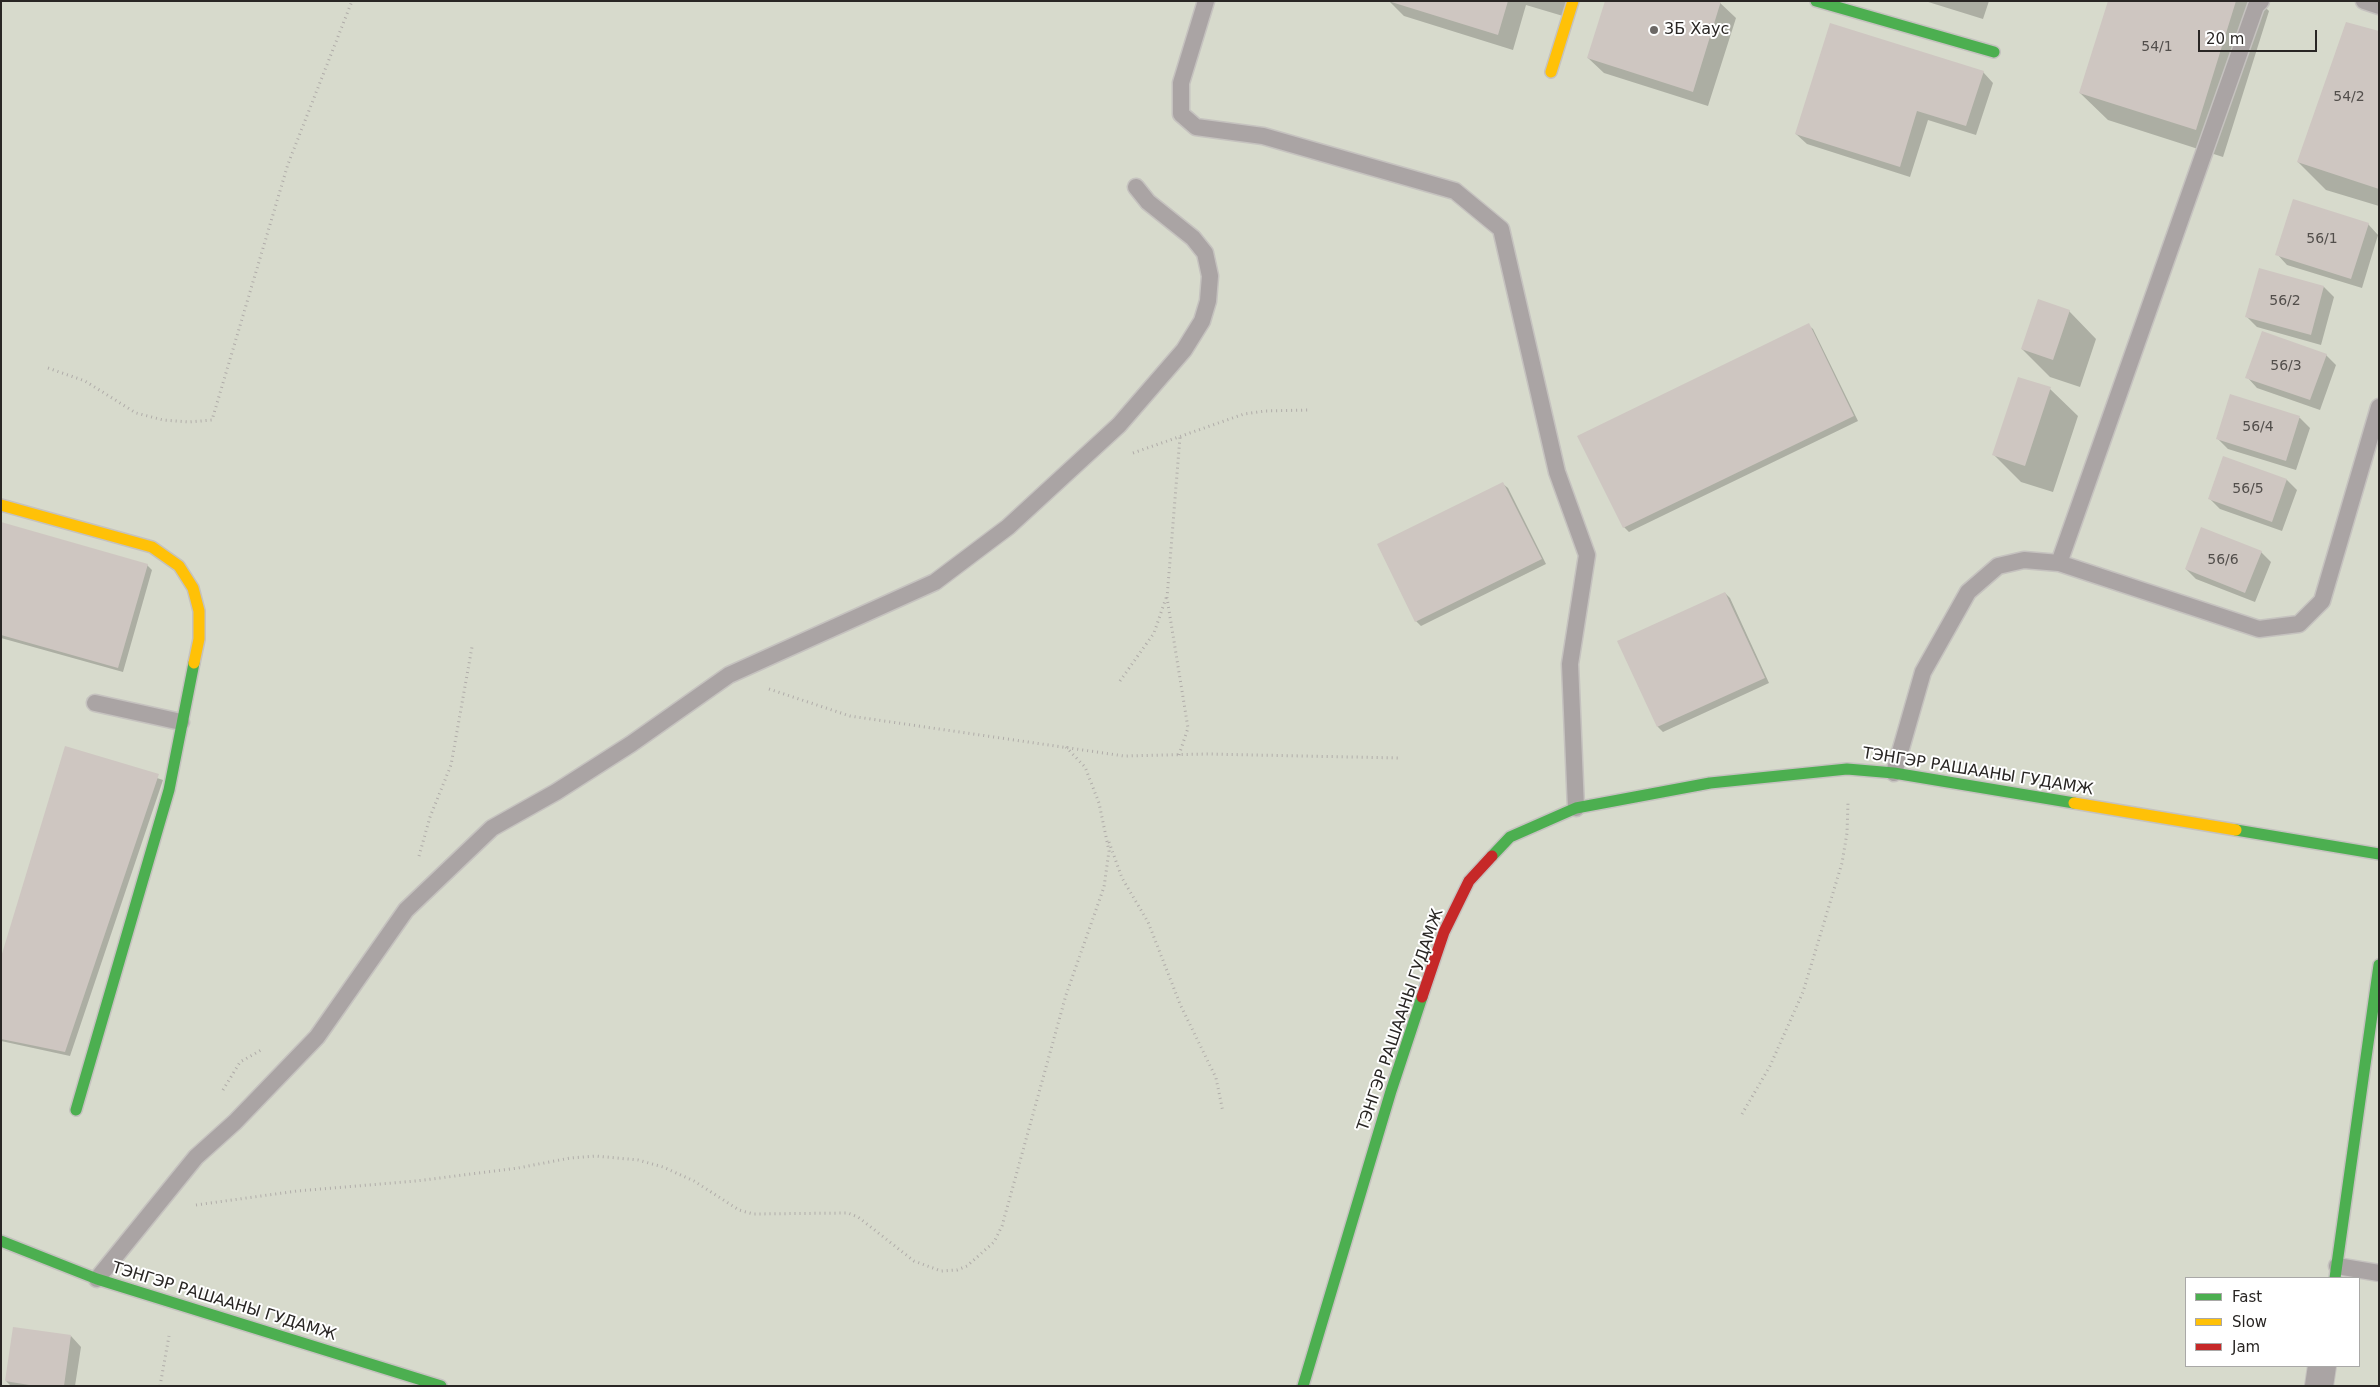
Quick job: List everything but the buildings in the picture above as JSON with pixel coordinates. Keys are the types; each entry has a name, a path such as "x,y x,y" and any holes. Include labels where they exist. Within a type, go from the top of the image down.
{"street":[{"path":"1551,72 1573,1"},
{"path":"1816,1 1994,52"},
{"path":"1,505 152,547 178,566 194,588 199,611 199,639 181,722 170,790 76,1110"},
{"name":"ТЭНГЭР РАШААНЫ ГУДАМЖ","path":"1303,1386 1391,1091 1444,932 1469,881 1510,837 1576,808 1710,783 1847,769 1894,773 2379,854"},
{"path":"2336,1272 2379,965"},
{"name":"ТЭНГЭР РАШААНЫ ГУДАМЖ","path":"1,1241 96,1280 441,1386"},
{"path":"2319,1386 2322,1367"}],"lane":[{"path":"1206,1 1182,83 1181,114 1196,126 1264,136 1455,191 1501,229 1557,472 1587,555 1570,664 1576,808"},
{"path":"2059,563 2256,6 2261,1"},
{"path":"2364,1 2379,6"},
{"path":"96,1280 196,1157 235,1122 317,1037 406,910 492,828 556,792 631,744 729,675 935,582 1008,527 1119,426 1184,350 1202,321 1208,301 1210,276 1205,253 1194,238 1148,202 1136,187"},
{"path":"1894,773 1923,672 1968,592 1998,566 2024,560 2059,563 2260,629 2299,624 2322,601 2379,407"},
{"path":"95,703 181,722"},
{"path":"2336,1272 2379,1273"}],"path":[{"path":"48,368 85,381 100,389 114,401 136,413 163,420 212,420 288,164 352,1"},
{"path":"1125,456 1244,414 1265,411 1308,410"},
{"path":"1179,756 1188,728 1167,598 1180,437"},
{"path":"1120,681 1154,633 1167,598"},
{"path":"406,910 427,826 451,765 472,648"},
{"path":"729,675 850,716 1124,756 1400,758"},
{"path":"146,1220 171,1210 228,1199 297,1190 416,1181 518,1168 570,1158 596,1156 638,1160 663,1167 694,1181 739,1210 753,1214 853,1215 914,1261 941,1271 957,1270 967,1266 994,1242 1002,1226 1066,995 1104,887 1109,850 1092,781 1086,767 1066,747"},
{"path":"1742,1114 1770,1066 1803,992 1828,911 1847,833 1847,769"},
{"path":"1106,834 1122,878 1148,922 1180,1004 1216,1078 1224,1112"},
{"path":"160,1386 176,1304"}],"shaded area":[{"path":"1,1 2379,1 2379,1386 1,1386"}],"traffic: fast":[{"path":"1816,1 1994,52"},
{"path":"76,1110 169,790 194,663"},
{"path":"1492,856 1510,837 1576,808 1710,783 1847,769 1894,773 2074,803"},
{"path":"2236,830 2379,854"},
{"path":"2335,1277 2379,965"},
{"path":"1303,1386 1391,1091 1422,997"},
{"path":"1,1241 97,1279 441,1386"}],"traffic: slow":[{"path":"1551,72 1573,1"},
{"path":"1,505 152,547 179,566 193,588 199,611 199,639 194,663"},
{"path":"2074,803 2236,830"}],"traffic: jam":[{"path":"1422,997 1444,932 1469,881 1492,856"}],"place":[{"name":"3Б Хаус","path":"1654,30"}]}
